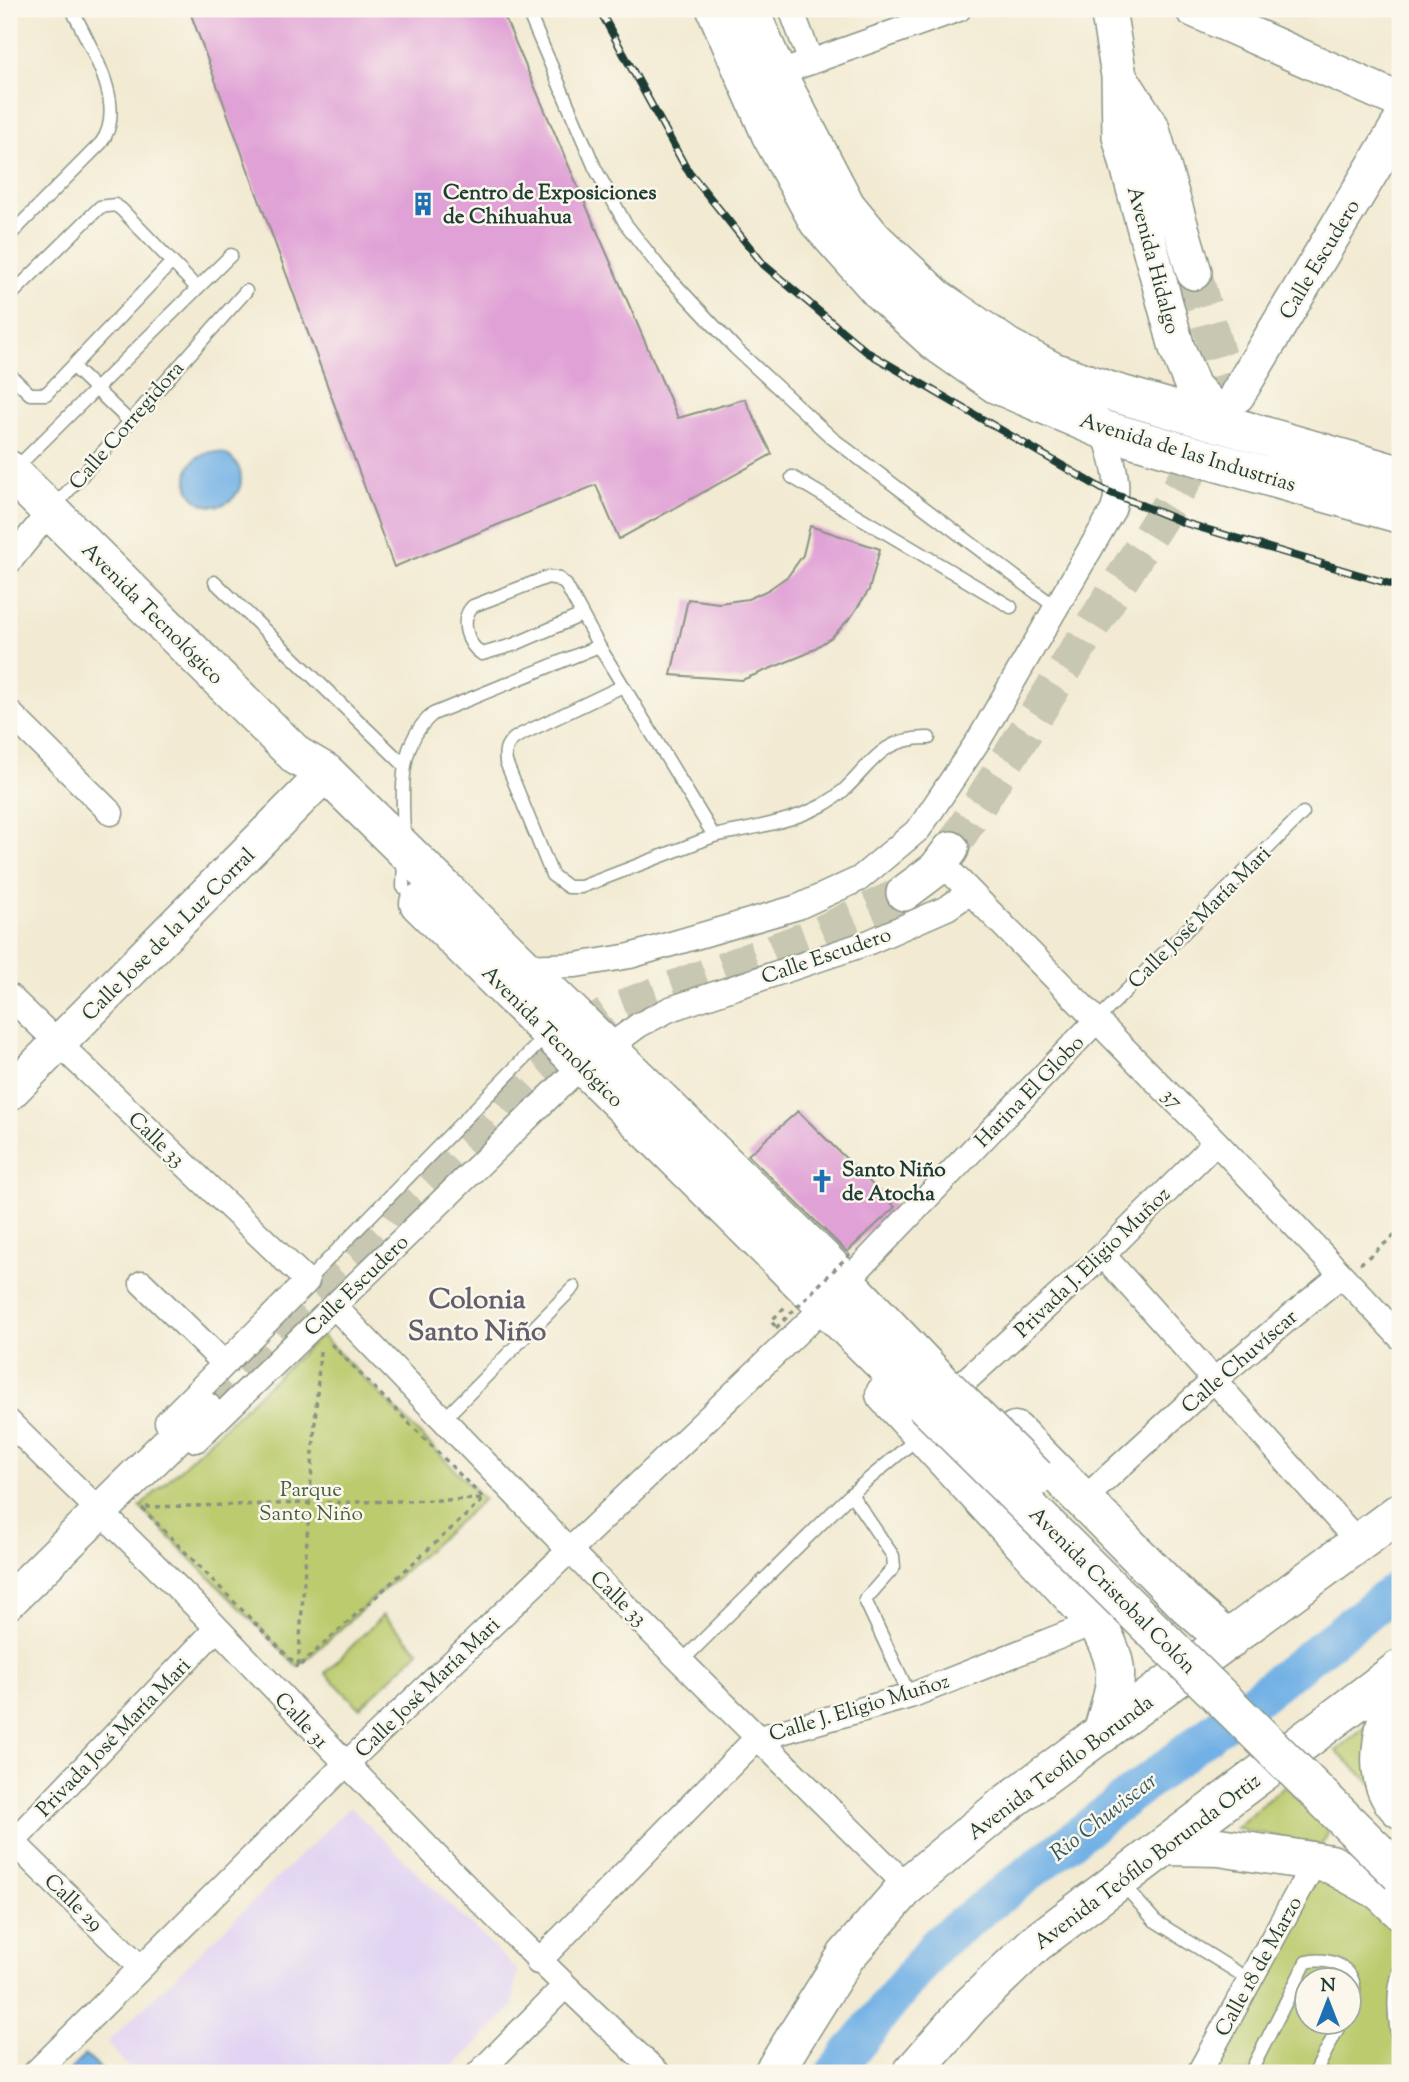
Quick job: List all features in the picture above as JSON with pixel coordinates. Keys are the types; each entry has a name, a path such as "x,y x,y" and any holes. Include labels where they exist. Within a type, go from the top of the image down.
{"main road":[{"name":"Avenida de las Industrias","path":"716,9 743,77 818,222 853,262 936,342 996,384 1104,430 1400,514"},
{"name":"Avenida de las Industrias","path":"749,9 794,68 846,206 874,240 936,298 1007,347 1054,372 1234,411 1400,475"},
{"name":"Avenida Tecnológico","path":"10,471 404,869 549,1033 594,1058"},
{"name":"Avenida Tecnológico","path":"404,869 523,967 594,1058 843,1291"},
{"name":"Avenida Cristobal Colón","path":"843,1291 940,1401 1400,1874"},
{"name":"Avenida Cristobal Colón","path":"940,1401 1400,1843"},
{"path":"940,1401 1083,1500 1187,1605 1228,1641"},
{"path":"940,1401 1107,1640 1117,1675 1102,1734"},
{"name":"Avenida Teofilo Borunda","path":"773,2073 846,1956 907,1886 1006,1804 1400,1512"},
{"path":"1400,1670 1385,1737 1381,1773 1388,1798 1400,1809"},
{"name":"Avenida Teófilo Borunda Ortiz","path":"917,2071 1000,1975 1036,1943 1400,1670"},
{"path":"1167,1846 1219,1847 1331,1864 1380,1891 1400,1910"}],"street":[{"path":"791,9 794,68 960,9"},
{"name":"Avenida Hidalgo","path":"1108,9 1119,76 1120,136 1177,348 1193,387 1234,411"},
{"path":"1193,9 1400,101"},
{"name":"Avenida Hidalgo","path":"1119,76 1151,127 1194,272"},
{"name":"Calle Escudero","path":"1234,411 1400,123"},
{"path":"523,967 576,965 630,956 798,907 859,879 919,829 980,738 1054,606 1113,510 1118,496 1104,430"},
{"name":"Calle Corregidora","path":"9,562 50,511"},
{"path":"9,712 111,813"},
{"name":"Calle Jose de la Luz Corral","path":"9,1093 311,774"},
{"path":"904,893 946,856"},
{"name":"37","path":"946,856 970,892 1216,1142 1400,1337"},
{"name":"Calle Escudero","path":"9,1601 127,1501 142,1485 164,1472 594,1058 639,1025 670,1009 867,943 947,908 970,892"},
{"name":"Calle 33","path":"9,996 306,1281"},
{"name":"Harina El Globo","path":"843,1291 1096,1021"},
{"name":"Privada J. Eligio Muñoz","path":"940,1401 1104,1255 1216,1142"},
{"path":"1104,1255 1358,1542"},
{"name":"Calle Chuvíscar","path":"1083,1500 1213,1381 1340,1276"},
{"path":"127,1501 125,1471 133,1458 306,1281"},
{"path":"142,1283 224,1363"},
{"name":"Calle José María Mari","path":"35,2073 139,1966 345,1765 843,1291"},
{"name":"Calle 33","path":"334,1306 570,1551 683,1660 756,1739 907,1886"},
{"name":"Calle Escudero","path":"127,1501 204,1409"},
{"name":"Calle 31","path":"9,1422 127,1501 217,1628 345,1765 538,1962 658,2073"},
{"name":"Calle J. Eligio Muñoz","path":"538,1962 756,1739 910,1696 1096,1622"},
{"name":"Privada José María Mari","path":"10,1842 217,1628"},
{"name":"Calle 29","path":"10,1842 139,1966"},
{"name":"Calle 18 de Marzo","path":"1199,2073 1308,1874 1319,1862"},
{"path":"479,2073 564,1987"}],"lane":[{"path":"9,236 101,143 111,126 112,104 108,90 72,9"},
{"path":"527,9 595,168 625,223 660,268 735,348 832,438 1054,606"},
{"path":"9,297 100,207 109,205 121,209 197,288"},
{"path":"10,471 231,255"},
{"path":"9,374 30,394 47,394 172,262"},
{"name":"Calle Corregidora","path":"50,511 246,291"},
{"path":"73,367 129,421"},
{"path":"792,477 1011,607"},
{"path":"582,615 489,654 476,650 464,618 473,606 548,577 559,579 566,585 599,646 714,836"},
{"path":"215,582 405,766"},
{"path":"404,869 405,766 416,731 432,714 599,646"},
{"path":"623,686 520,735 509,742 505,752 506,762 552,875 568,887 581,887 714,836 762,827 811,811 839,795 892,742 908,737 929,738"},
{"name":"Calle José María Mari","path":"1096,1021 1303,813"},
{"path":"306,1281 549,1033"},
{"path":"442,1421 574,1287"},
{"path":"683,1660 851,1494 940,1401"},
{"path":"851,1494 895,1562 894,1567 866,1600 910,1696"},
{"path":"1119,1880 1155,1921 1250,1980"},
{"path":"1304,1966 1306,1962 1321,1959 1342,1966"},
{"path":"1400,1969 1397,1991 1400,2060"},
{"path":"1250,2073 1294,1986"},
{"path":"1315,2073 1334,2036"}],"path":[{"path":"1340,1276 1371,1257 1400,1231"},
{"path":"776,1328 843,1291"},
{"path":"321,1335 484,1499"},
{"path":"299,1667 320,1348"},
{"path":"127,1501 310,1503 484,1499"},
{"path":"299,1667 484,1499"},
{"path":"127,1501 299,1667"}],"shaded area":[{"path":"350,1807 517,1970 513,2007 447,2073 134,2073 107,2043"}],"green space":[{"name":"Parque Santo Niño","path":"321,1335 484,1499 298,1667 140,1507"},
{"path":"383,1615 419,1651 360,1708 325,1673"},
{"path":"1400,1699 1375,1787 1336,1751"},
{"path":"1284,1786 1331,1828 1321,1846 1236,1828"},
{"path":"1308,1875 1400,1905 1400,2073 1205,2073"}],"water":[{"path":"214,452 233,460 241,479 233,498 214,506 195,498 187,479 195,460"},
{"path":"85,2055 105,2073 67,2073"}],"building":[{"name":"Centro de Exposiciones de Chihuahua","path":"189,9 501,9 678,418 745,399 772,454 619,539 596,485 394,567"},
{"path":"810,526 880,549 869,590 851,617 832,637 806,654 742,680 671,675 688,599 719,603 748,599 768,590 788,576 803,555"},
{"name":"Santo Niño de Atocha","path":"798,1111 895,1207 847,1252 748,1155"}],"waterway":[{"name":"Rio Chuviscar","path":"834,2073 938,1943 1400,1587"}],"tunnel":[{"path":"1194,272 1232,404"},
{"path":"951,849 1213,435"},
{"path":"204,1409 534,1073 575,1037 612,1011 816,935 904,893"}],"railway":[{"path":"599,9 686,168 764,265 867,352 1104,490 1185,523 1400,587"}],"place":[{"name":"Centro de Exposiciones de Chihuahua","path":"423,204"},
{"name":"Santo Niño de Atocha","path":"822,1181"}],"district":[{"name":"Colonia Santo Niño","path":"477,1314"}]}
